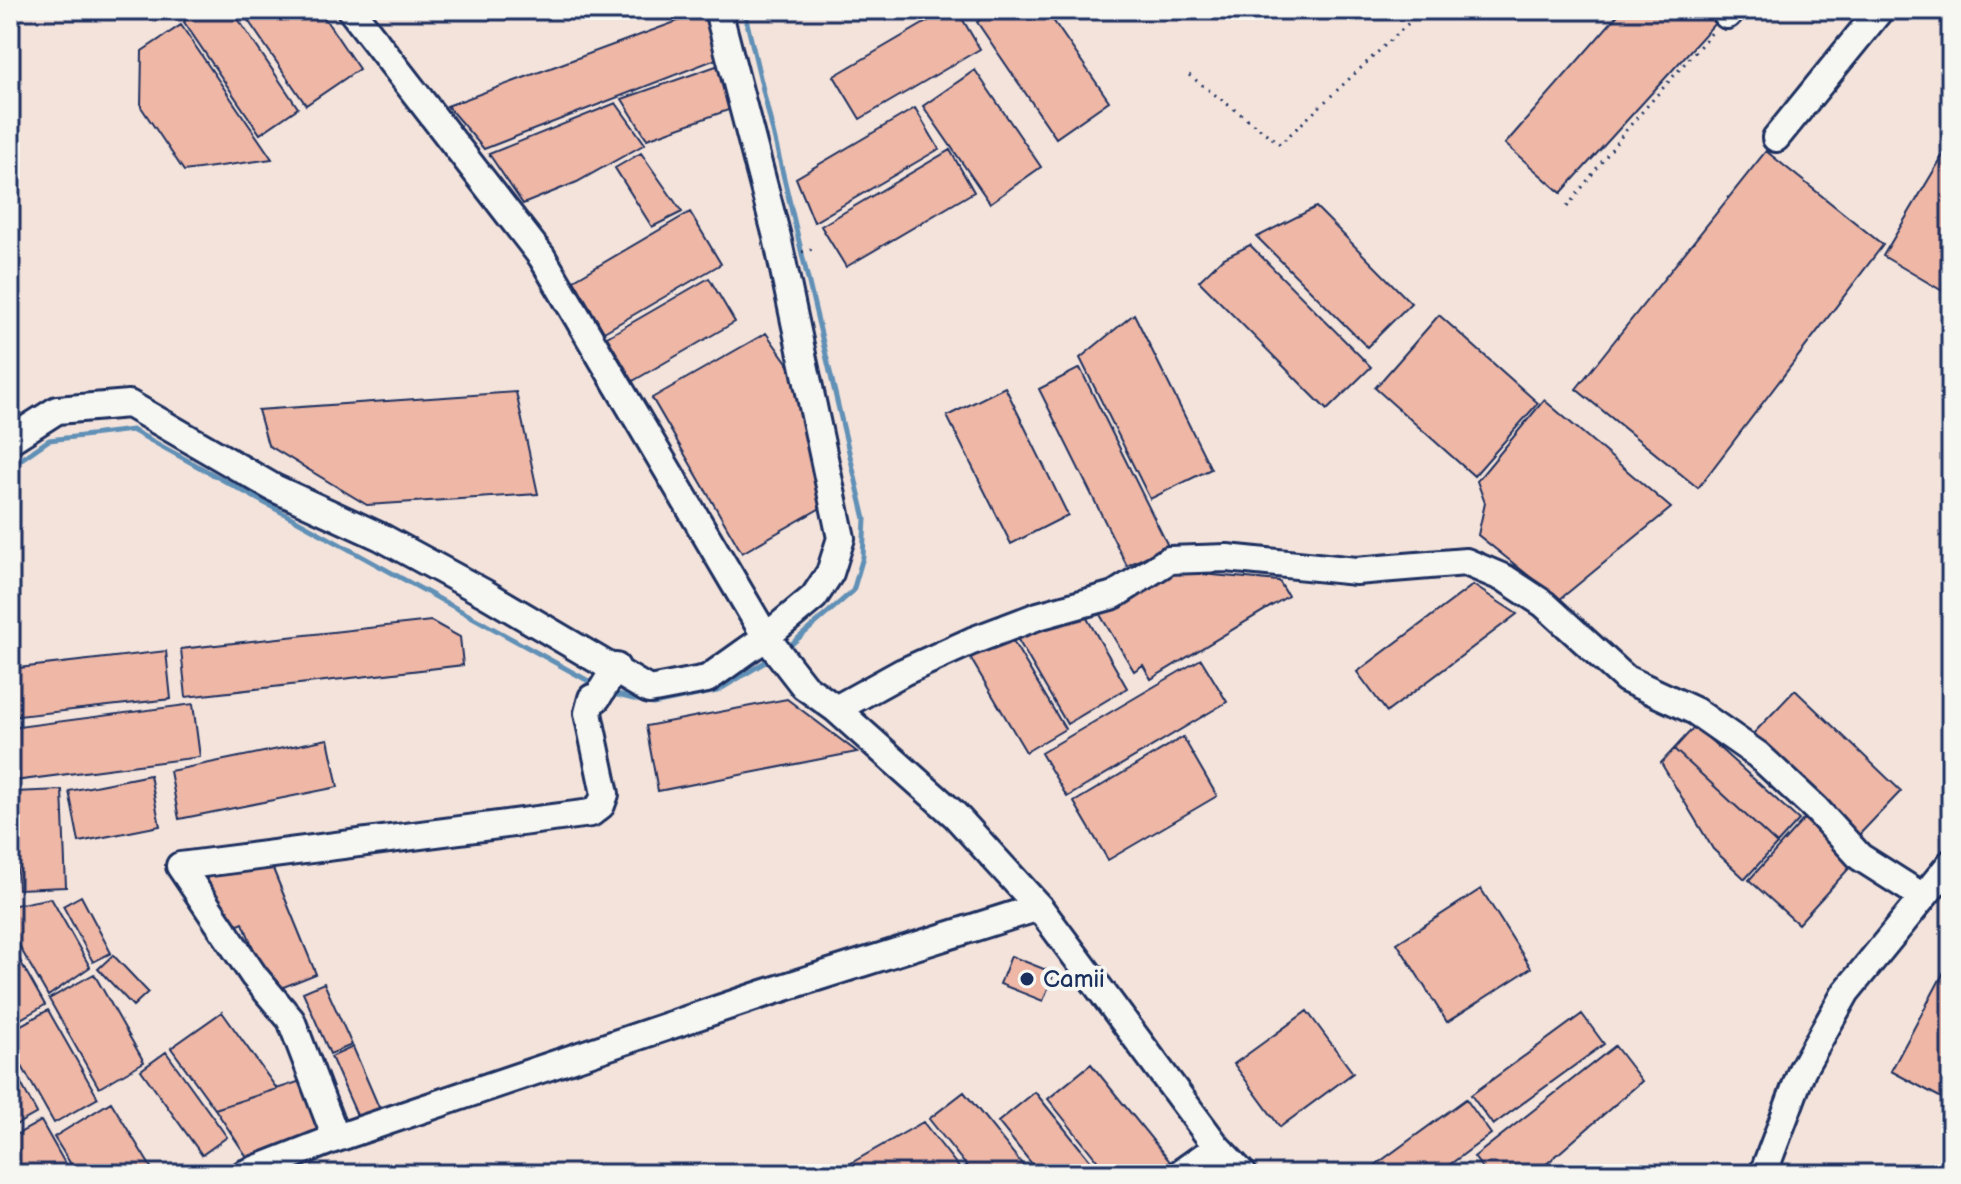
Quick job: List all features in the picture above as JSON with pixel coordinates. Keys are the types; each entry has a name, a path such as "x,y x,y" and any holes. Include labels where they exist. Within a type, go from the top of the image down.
{"street":[{"path":"351,10 542,257 770,640 791,664 804,686 836,709 955,815 1039,907 1217,1147 1243,1174"},
{"path":"10,440 57,410 129,404 274,488 381,537 607,681 649,690 707,679 770,640 814,597 830,573 841,538 777,237 718,10"},
{"path":"1776,138 1880,10"},
{"path":"836,709 903,672 972,641 1038,616 1114,595 1169,560 1227,558 1356,571 1466,562 1506,579 1544,604 1626,679 1695,711 1758,755 1816,809 1860,857 1923,897"},
{"path":"336,1138 291,1020 254,976 180,866 591,813 601,805 605,794 588,713 592,698 607,681"},
{"path":"1763,1174 1802,1070 1846,992 1951,863"},
{"path":"244,1174 336,1138 763,994 1039,907"},
{"path":"1179,1174 1217,1147"}],"path":[{"path":"1189,75 1280,144 1414,18 1414,10"},
{"path":"1567,207 1627,129 1730,12"}],"building":[{"path":"194,10 232,10 298,108 260,134 184,22"},
{"path":"241,10 319,10 359,69 306,105"},
{"path":"947,10 957,10 980,49 860,119 834,76"},
{"path":"994,10 1046,10 1109,101 1056,138 977,22"},
{"path":"1622,10 1727,10 1561,193 1505,144"},
{"path":"705,11 719,58 484,149 447,106"},
{"path":"181,25 272,159 184,171 141,107 142,51"},
{"path":"719,65 734,108 647,139 622,99"},
{"path":"975,70 1041,167 990,203 923,106"},
{"path":"616,103 645,144 577,182 523,204 489,154"},
{"path":"915,108 939,149 814,222 796,178"},
{"path":"1951,142 1951,296 1883,256"},
{"path":"950,150 974,192 846,267 821,226"},
{"path":"1766,151 1883,245 1698,488 1576,389"},
{"path":"641,153 682,212 652,227 615,168"},
{"path":"1316,207 1411,303 1367,347 1257,237"},
{"path":"690,212 721,264 604,332 574,280"},
{"path":"1250,245 1371,367 1327,410 1199,281 1222,259"},
{"path":"709,278 735,322 633,381 607,337"},
{"path":"1134,314 1211,469 1150,499 1080,358"},
{"path":"1439,315 1538,403 1474,476 1375,388"},
{"path":"766,333 803,385 824,506 742,553 652,398"},
{"path":"1080,368 1168,546 1127,566 1039,389"},
{"path":"1005,387 1068,515 1011,544 947,416"},
{"path":"516,392 538,494 367,505 268,445 258,410"},
{"path":"1544,400 1671,508 1559,600 1478,535 1485,503 1477,481"},
{"path":"1168,571 1279,581 1288,596 1151,679 1143,665 1134,671 1099,613"},
{"path":"1473,585 1517,614 1387,712 1357,672"},
{"path":"1084,613 1127,688 1067,724 1017,638"},
{"path":"431,621 460,637 463,665 186,697 181,649"},
{"path":"1007,631 1065,729 1026,752 968,654"},
{"path":"166,651 171,699 10,717 10,669"},
{"path":"1201,659 1227,702 1067,797 1041,753"},
{"path":"1795,690 1901,791 1856,838 1750,737"},
{"path":"787,699 857,752 658,791 646,726"},
{"path":"193,704 200,757 14,781 10,728"},
{"path":"1695,726 1799,820 1777,844 1674,749"},
{"path":"1183,737 1217,796 1108,860 1074,802"},
{"path":"328,739 338,787 179,819 170,771"},
{"path":"1674,749 1777,844 1745,879 1713,849 1661,763"},
{"path":"150,775 160,826 79,842 69,791"},
{"path":"62,790 66,887 18,889 14,792"},
{"path":"1804,819 1853,864 1798,924 1749,880"},
{"path":"271,864 316,974 271,992 243,923 227,930 203,873"},
{"path":"1481,889 1531,968 1447,1022 1397,943"},
{"path":"81,896 111,953 93,962 63,906"},
{"path":"51,898 90,967 48,996 10,930 10,906"},
{"path":"10,943 45,1005 10,1025"},
{"path":"113,955 148,992 133,1006 98,969"},
{"name":"Camii","path":"1011,956 1054,973 1043,1001 1000,984"},
{"path":"1944,972 1951,976 1951,1103 1891,1071"},
{"path":"94,974 144,1062 99,1088 49,999"},
{"path":"324,983 352,1045 330,1054 303,992"},
{"path":"48,1010 98,1098 54,1123 10,1045 10,1031"},
{"path":"1307,1011 1353,1073 1280,1127 1234,1064"},
{"path":"222,1012 277,1089 215,1109 171,1048"},
{"path":"1582,1014 1604,1044 1493,1125 1471,1095"},
{"path":"1615,1046 1642,1081 1535,1174 1487,1174 1474,1157"},
{"path":"353,1047 381,1112 360,1122 331,1057"},
{"path":"166,1052 227,1137 202,1155 141,1070"},
{"path":"10,1063 37,1113 10,1128"},
{"path":"1091,1064 1172,1164 1160,1174 1108,1174 1048,1099"},
{"path":"304,1080 322,1136 249,1160 215,1109"},
{"path":"964,1092 1030,1174 973,1174 929,1119"},
{"path":"1035,1092 1101,1174 1040,1174 998,1122"},
{"path":"1466,1099 1491,1134 1437,1174 1363,1174"},
{"path":"111,1102 155,1174 77,1174 54,1137"},
{"path":"41,1121 71,1174 10,1174 10,1138"},
{"path":"923,1122 964,1174 853,1174 846,1166"}],"waterway":[{"path":"744,10 865,519 863,557 853,591 787,648"},
{"path":"10,467 49,440 132,430 594,684"},
{"path":"610,693 653,704 717,691 772,658"}],"place":[{"name":"Camii","path":"1027,979"}]}
